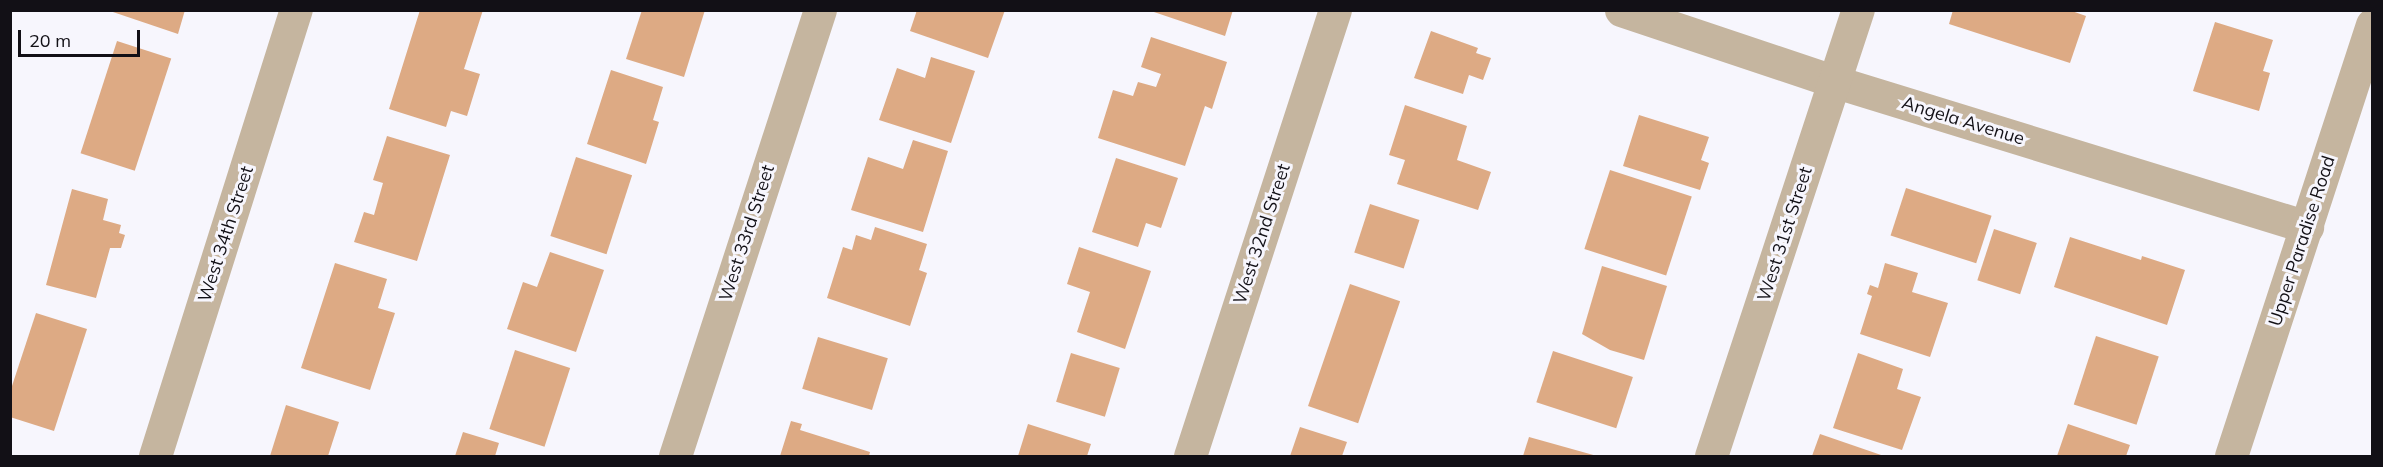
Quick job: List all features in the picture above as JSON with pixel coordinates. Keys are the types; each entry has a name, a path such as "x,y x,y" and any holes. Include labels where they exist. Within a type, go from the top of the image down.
{"street":[{"name":"West 34th Street","path":"155,456 296,10"},
{"name":"West 33rd Street","path":"675,456 820,10"},
{"name":"West 32nd Street","path":"1190,456 1335,10"},
{"name":"Angela Avenue","path":"1621,10 1836,82 2307,227"},
{"name":"West 31st Street","path":"1711,456 1858,10"},
{"name":"Upper Paradise Road","path":"2231,456 2373,24"}],"building":[{"path":"107,10 185,10 178,34"},
{"path":"420,10 483,10 464,69 480,74 467,116 451,111 446,127 389,109"},
{"path":"642,10 705,10 684,77 626,59"},
{"path":"917,10 1005,10 988,58 910,31"},
{"path":"1148,10 1233,10 1225,36"},
{"path":"1953,10 2069,10 2086,16 2070,63 1949,24"},
{"path":"2215,22 2273,40 2263,71 2270,73 2259,111 2193,91"},
{"path":"1431,31 1478,48 1476,53 1491,58 1483,80 1469,75 1463,94 1414,78"},
{"path":"1151,37 1227,62 1212,109 1205,106 1185,166 1098,138 1113,90 1133,96 1138,82 1156,87 1161,74 1141,67"},
{"path":"117,41 171,59 135,171 81,153"},
{"path":"931,57 975,71 951,143 879,120 897,68 925,78"},
{"path":"611,70 663,87 653,120 659,122 646,164 587,144"},
{"path":"1405,105 1467,126 1457,160 1491,172 1478,210 1397,184 1405,160 1389,155"},
{"path":"1639,115 1709,137 1701,160 1709,163 1700,190 1623,166"},
{"path":"387,136 450,155 417,261 354,242 364,212 374,215 383,183 373,180"},
{"path":"913,140 948,151 923,232 851,210 868,157 903,169"},
{"path":"576,157 632,175 606,254 550,236"},
{"path":"1116,158 1178,178 1161,228 1146,223 1138,247 1092,232"},
{"path":"1610,170 1692,197 1666,276 1584,249"},
{"path":"1906,188 1992,216 1976,263 1891,236"},
{"path":"72,189 108,199 103,220 121,225 119,233 125,235 121,248 110,248 96,298 46,285"},
{"path":"1370,204 1419,220 1404,269 1354,253"},
{"path":"875,227 927,244 919,270 927,273 910,326 827,298 843,247 852,250 856,235 871,240"},
{"path":"1994,229 2037,243 2020,294 1977,280"},
{"path":"2070,237 2141,260 2142,256 2185,270 2167,325 2054,287"},
{"path":"1079,247 1151,271 1125,349 1077,332 1090,292 1067,284"},
{"path":"550,252 604,270 576,352 507,329 523,282 537,287"},
{"path":"335,263 387,279 378,308 395,313 370,390 301,368"},
{"path":"1885,263 1918,273 1912,292 1948,303 1930,357 1860,334 1872,296 1867,294 1870,285 1878,288"},
{"path":"1602,266 1667,286 1644,360 1610,350 1582,334"},
{"path":"1350,284 1400,301 1358,423 1308,406"},
{"path":"36,313 87,329 54,431 10,417 10,392"},
{"path":"2096,336 2159,356 2137,425 2074,404"},
{"path":"818,337 888,358 872,410 802,389"},
{"path":"515,350 570,368 545,447 489,429"},
{"path":"1553,351 1633,377 1616,428 1536,402"},
{"path":"1071,353 1120,368 1105,417 1056,402"},
{"path":"1858,353 1903,369 1897,389 1921,397 1902,450 1833,428"},
{"path":"286,405 339,422 328,456 270,456"},
{"path":"791,421 802,424 800,430 870,452 869,456 780,456"},
{"path":"1028,424 1091,444 1087,456 1018,456"},
{"path":"2068,424 2130,445 2126,456 2057,456"},
{"path":"1300,427 1347,442 1342,456 1290,456"},
{"path":"463,432 499,443 495,456 455,456"},
{"path":"1820,434 1884,456 1812,456"},
{"path":"1529,437 1597,456 1523,456"}]}
